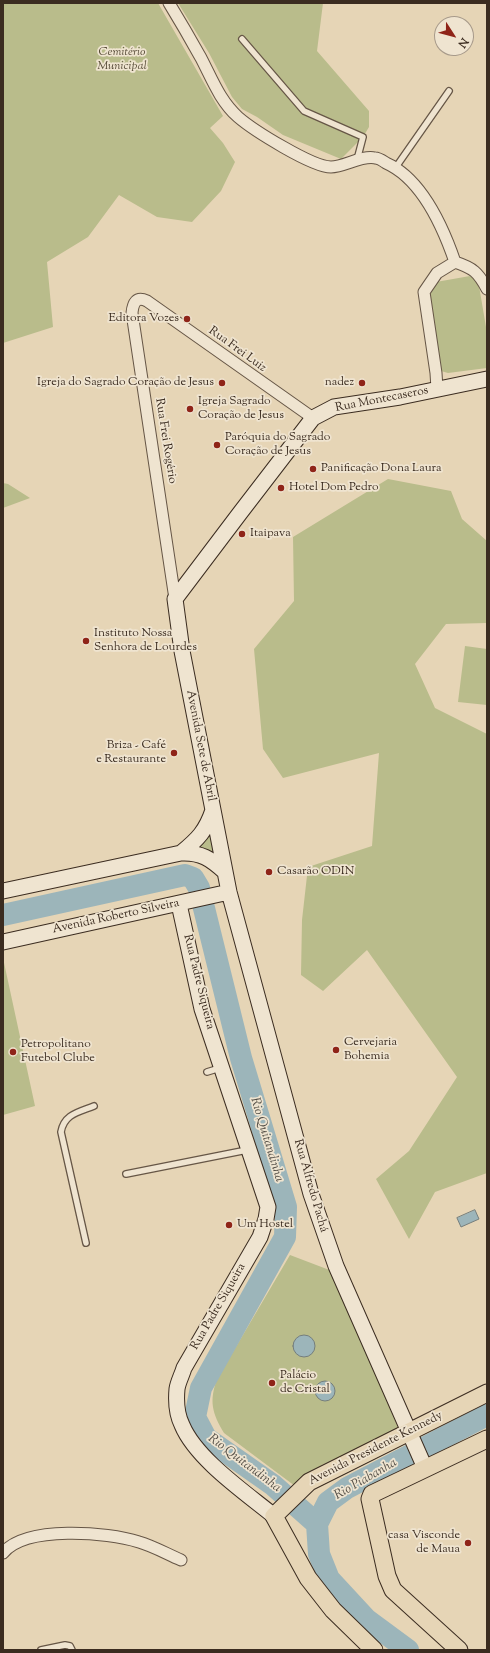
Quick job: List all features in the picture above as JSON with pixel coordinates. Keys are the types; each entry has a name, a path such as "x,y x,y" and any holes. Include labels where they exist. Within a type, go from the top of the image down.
{"main road":[{"name":"Rua Montecaseros","path":"175,599 313,418 334,407 400,397 487,379"},
{"name":"Avenida Sete de Abril","path":"175,599 182,651 225,872 223,893"},
{"path":"181,853 193,844 208,825 212,810"},
{"path":"3,891 181,853 194,852 215,863 225,872"},
{"name":"Avenida Roberto Silveira","path":"3,942 223,893"},
{"name":"Rua Alfredo Pachá","path":"223,893 322,1231 368,1340 424,1466"},
{"name":"Rua Padre Siqueira","path":"181,903 214,1070 248,1150 268,1207 260,1237 184,1368 177,1388 177,1406 182,1425 189,1439 210,1463 278,1512 308,1578 333,1610 374,1650"},
{"name":"Avenida Presidente Kennedy","path":"278,1512 309,1482 411,1436 487,1393"},
{"path":"459,1650 393,1590 387,1576 370,1499 372,1494 424,1466 487,1439"}],"street":[{"path":"169,3 221,98 238,117 304,158 331,167 375,157 396,167 413,183 432,209 446,235 455,262"},
{"path":"455,262 469,267 480,275 487,289"},
{"path":"437,389 424,292 437,273 455,262"},
{"name":"Rua Frei Rogério","path":"147,301 138,299 133,305 132,313 175,599"},
{"name":"Rua Frei Luiz","path":"147,301 313,418"},
{"path":"3,1553 6,1549 17,1543 36,1537 60,1533 98,1534 138,1542 181,1560"}],"lane":[{"path":"242,39 304,111 363,137 357,160"},
{"path":"396,167 449,91"},
{"path":"86,1243 61,1132 62,1124 67,1118 94,1106"},
{"path":"126,1174 248,1150"},
{"path":"41,1650 65,1645 70,1646 72,1650"}],"green space":[{"name":"Cemitério Municipal","path":"3,3 158,3 223,116 210,128 223,143 235,162 221,191 192,222 157,217 119,195 88,237 47,262 53,327 3,343"},
{"path":"178,3 323,3 317,51 369,111 369,127 363,137 341,159 283,135 257,117 242,109 232,97 209,53"},
{"path":"470,276 475,277 478,280 487,333 487,368 448,373 441,371 430,295 436,282"},
{"path":"388,479 451,491 462,519 487,541 487,623 446,624 415,664 435,708 487,734 487,1173 435,1192 409,1239 376,1179 409,1151 457,1077 367,950 323,991 301,975 302,920 308,867 372,846 379,753 283,778 263,749 254,649 294,601 293,537"},
{"path":"3,483 8,484 30,498 3,508"},
{"path":"465,646 487,649 487,705 458,702"},
{"path":"212,829 216,853 198,846"},
{"name":"Petropolitano Futebol Clube","path":"3,958 35,1106 3,1115"},
{"path":"290,1255 332,1271 399,1430 322,1465 295,1486 224,1433 214,1413 213,1407 213,1394 217,1379"}],"water":[{"path":"475,1210 479,1219 461,1227 457,1218"},
{"path":"304,1335 308,1336 314,1342 314,1350 308,1356 304,1357 300,1356 294,1350 293,1346 294,1342 300,1336"},
{"path":"325,1381 332,1384 335,1391 332,1398 325,1401 318,1398 315,1391 318,1384"}],"waterway":[{"name":"Rio Quitandinha","path":"3,915 185,875 193,878 199,888 241,1058 286,1207 285,1237 201,1388 195,1417 206,1438 273,1485 317,1524"},
{"name":"Rio Piabanha","path":"408,1650 366,1619 329,1579 319,1554 317,1524 328,1502 347,1488 487,1415"}],"place":[{"name":"Editora Vozes","path":"187,319"},
{"name":"Igreja do Sagrado Coração de Jesus","path":"222,383"},
{"name":"nadez","path":"362,383"},
{"name":"Igreja Sagrado Coração de Jesus","path":"190,409"},
{"name":"Paróquia do Sagrado Coração de Jesus","path":"217,445"},
{"name":"Panificação Dona Laura","path":"313,469"},
{"name":"Hotel Dom Pedro","path":"281,488"},
{"name":"Itaipava","path":"242,534"},
{"name":"Instituto Nossa Senhora de Lourdes","path":"86,641"},
{"name":"Briza - Café e Restaurante","path":"174,753"},
{"name":"Casarão ODIN","path":"269,872"},
{"name":"Cervejaria Bohemia","path":"336,1050"},
{"name":"Petropolitano Futebol Clube","path":"13,1052"},
{"name":"Um Hostel","path":"229,1225"},
{"name":"Palácio de Cristal","path":"272,1383"},
{"name":"casa Visconde de Maua","path":"468,1543"}]}
